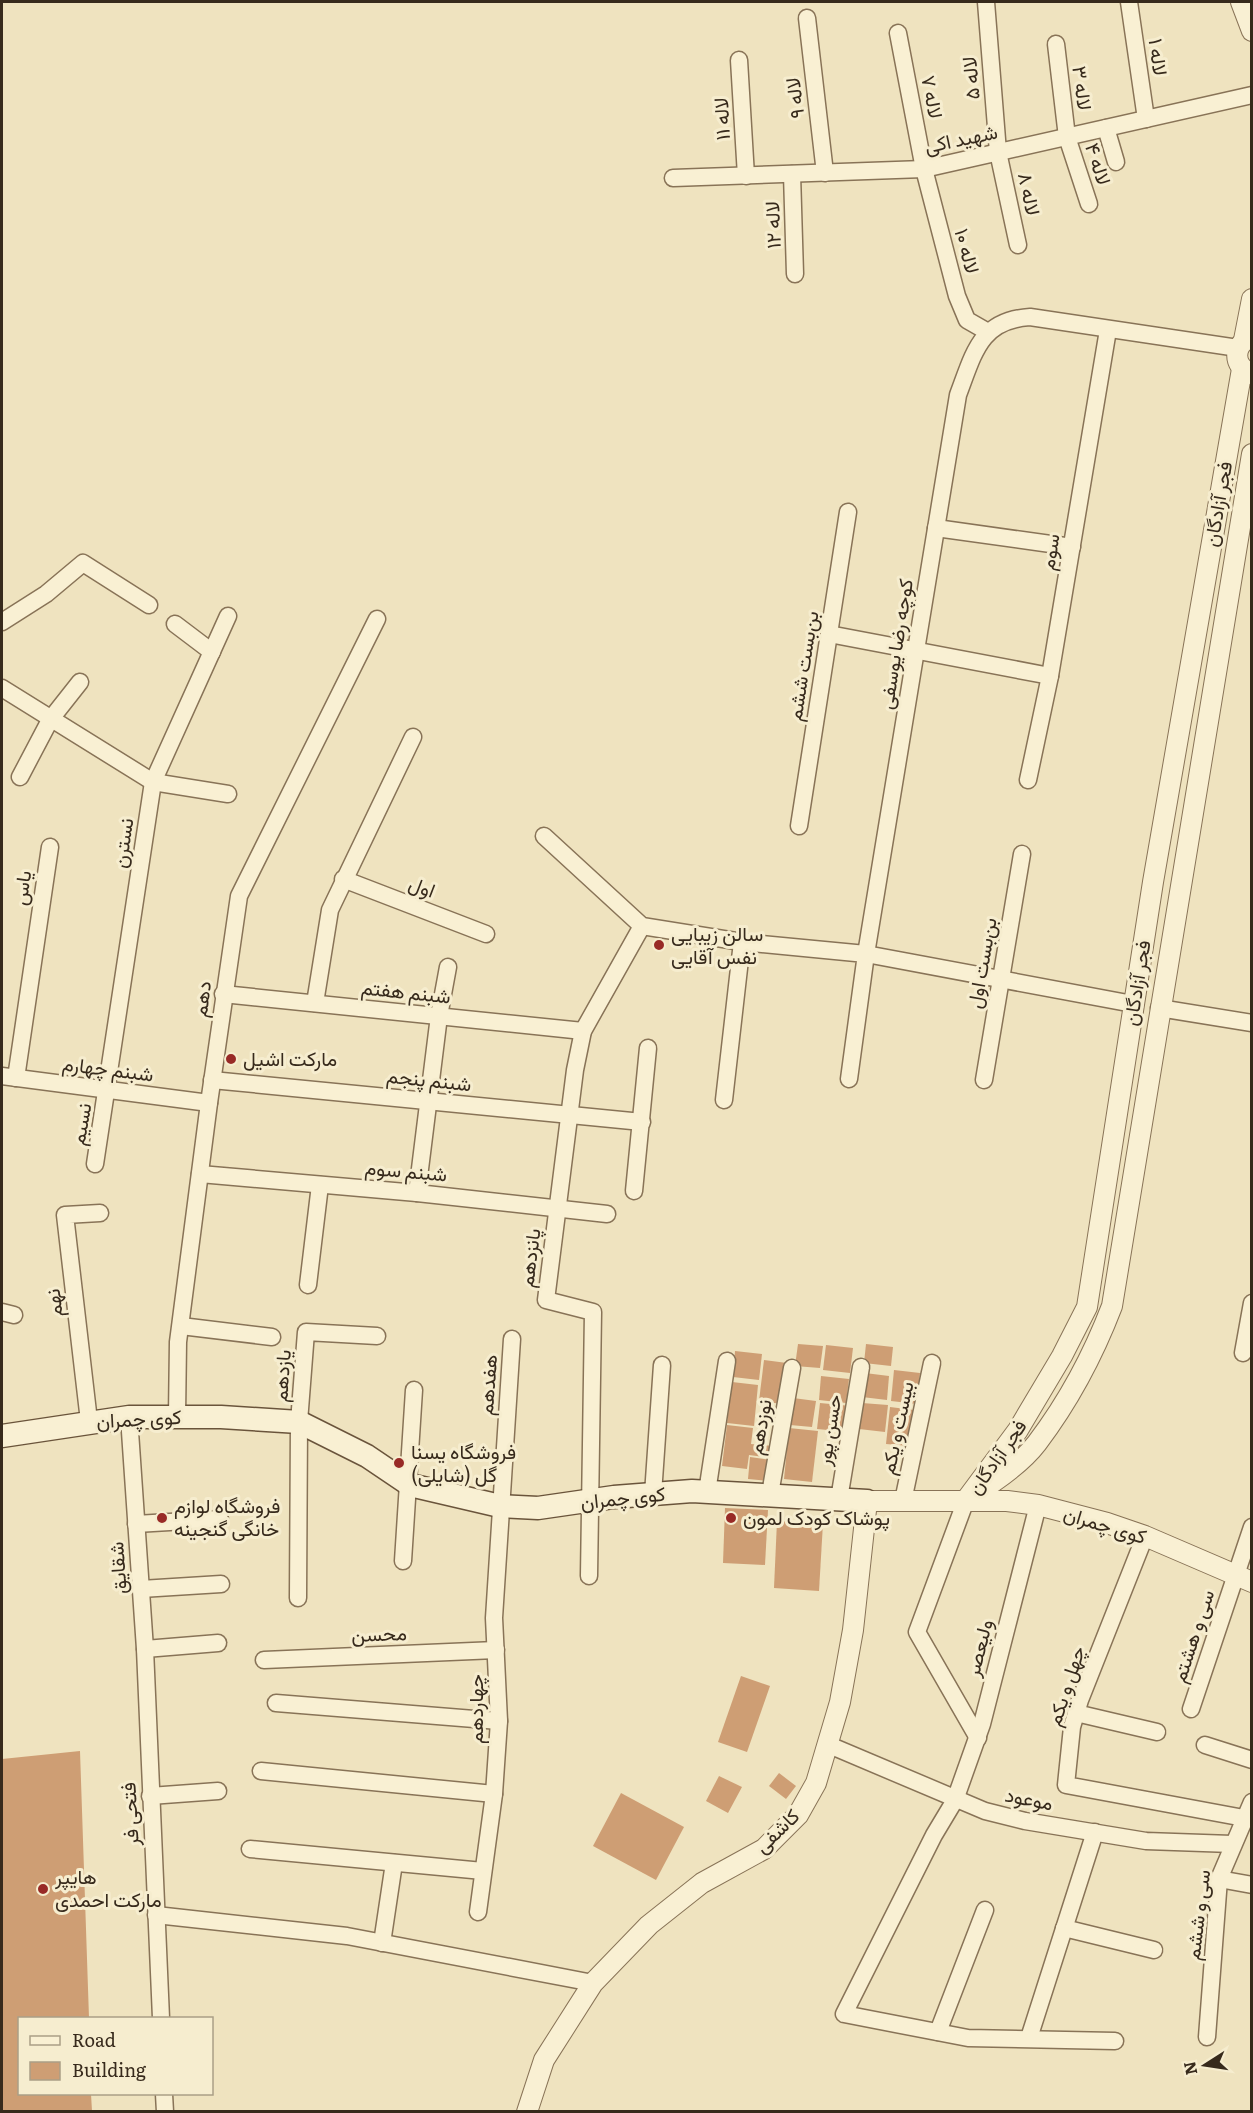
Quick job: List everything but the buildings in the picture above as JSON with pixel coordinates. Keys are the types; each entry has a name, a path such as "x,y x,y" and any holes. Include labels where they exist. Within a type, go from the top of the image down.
{"main road":[{"name":"کوی چمران","path":"2,1436 89,1421 129,1418 177,1416 299,1422 367,1456 410,1485 500,1506 538,1508 653,1494 707,1492 867,1501"}],"street":[{"name":"لاله ۵","path":"986,2 998,152"},
{"name":"لاله ۱","path":"1129,2 1146,119"},
{"path":"1245,4 1251,31"},
{"name":"لاله ۹","path":"807,18 825,172"},
{"name":"لاله ۷","path":"898,33 924,169"},
{"name":"لاله ۳","path":"1056,44 1067,137"},
{"name":"لاله ۱۱","path":"739,60 746,176"},
{"name":"شهید اکی","path":"673,178 924,169 1251,95"},
{"path":"1106,128 1116,162"},
{"name":"لاله ۴","path":"1067,137 1089,204"},
{"name":"لاله ۸","path":"998,152 1018,245"},
{"name":"لاله ۱۰","path":"924,169 957,296 967,320 988,332"},
{"name":"لاله ۱۲","path":"792,174 795,274"},
{"path":"1247,372 1238,363 1245,341 1251,299"},
{"path":"988,332 1009,318 1030,317 1108,330 1245,341"},
{"name":"سوم","path":"1028,780 1050,676 1108,330"},
{"name":"کوچه رضا یوسفی","path":"849,1079 866,954 958,395 975,352 988,332"},
{"name":"فجر آزادگان","path":"966,1500 1018,1430 1062,1356 1087,1307 1133,1004 1247,372"},
{"name":"فجر آزادگان","path":"966,1500 999,1479 1036,1444 1101,1335 1112,1306 1251,454"},
{"name":"بن‌بست ششم","path":"799,826 848,512"},
{"path":"936,528 1072,547"},
{"path":"2,622 46,594 83,563 149,605"},
{"name":"نسترن","path":"108,1090 153,782 228,616"},
{"name":"دهم","path":"177,1416 181,1326 208,1103 239,896 377,619"},
{"path":"175,624 212,652"},
{"path":"829,633 916,652 1050,676"},
{"path":"20,777 50,720 80,682"},
{"path":"2,690 153,782 228,794"},
{"path":"315,1004 330,910 343,879 414,737"},
{"path":"544,836 642,926 742,942 866,954 1133,1004 1251,1023"},
{"name":"یاس","path":"9,1077 50,847"},
{"name":"بن‌بست اول","path":"984,1080 1022,854"},
{"name":"اول","path":"343,879 486,934"},
{"name":"پانزدهم","path":"589,1576 588,1501 593,1312 546,1300 569,1115 583,1031 642,926"},
{"path":"724,1100 742,942"},
{"path":"417,1193 438,1016 448,966"},
{"name":"شبنم هفتم","path":"224,994 583,1031"},
{"path":"634,1191 648,1048"},
{"name":"شبنم چهارم","path":"9,1077 208,1103"},
{"name":"شبنم پنجم","path":"212,1080 642,1122"},
{"name":"نسیم","path":"95,1164 108,1090"},
{"name":"شبنم سوم","path":"200,1174 417,1193 607,1214"},
{"path":"308,1285 320,1185"},
{"name":"نهم","path":"89,1421 65,1215 100,1213"},
{"path":"1243,1353 1251,1303"},
{"path":"181,1326 272,1337"},
{"name":"یازدهم","path":"299,1422 306,1332 377,1336"},
{"name":"هفدهم","path":"500,1506 512,1339"},
{"path":"707,1492 726,1361"},
{"name":"بیست و یکم","path":"903,1502 932,1363"},
{"path":"653,1494 662,1365"},
{"name":"حسن پور","path":"839,1499 861,1367"},
{"name":"نوزدهم","path":"770,1494 792,1368"},
{"path":"404,1562 414,1390"},
{"name":"شقایق","path":"129,1418 145,1649 147,1715"},
{"path":"298,1598 299,1422"},
{"path":"1018,1430 1036,1444"},
{"path":"966,1500 917,1632 978,1738"},
{"name":"کوی چمران","path":"867,1501 966,1500 1007,1501 1038,1505 1107,1523 1145,1536 1243,1579"},
{"name":"کاشفی","path":"527,2112 544,2060 593,1983 649,1925 702,1883 764,1849 798,1815 816,1784 840,1702 853,1630 867,1501"},
{"name":"ولیعصر","path":"938,2032 844,2014 934,1835 955,1800 978,1738 1038,1505"},
{"name":"چهاردهم","path":"478,1912 494,1794 499,1721 494,1618 500,1506"},
{"path":"136,1524 220,1519"},
{"name":"سی و هشتم","path":"1191,1709 1243,1579 1251,1527"},
{"name":"چهل و یکم","path":"1145,1536 1076,1713 1072,1727 1066,1785 1244,1818"},
{"path":"141,1589 221,1584"},
{"path":"145,1649 218,1643"},
{"name":"محسن","path":"264,1660 496,1650"},
{"path":"276,1703 499,1721"},
{"path":"1076,1713 1157,1732"},
{"name":"فتحی فر","path":"147,1715 161,2017"},
{"name":"موعود","path":"829,1745 955,1800 985,1811 1025,1821 1146,1841 1232,1844"},
{"path":"1205,1745 1251,1760"},
{"path":"261,1771 494,1794"},
{"path":"150,1796 218,1791"},
{"name":"سی و ششم","path":"1207,2037 1219,1879 1251,1802"},
{"path":"1029,2038 1095,1832"},
{"path":"250,1849 483,1871"},
{"path":"382,1943 394,1863"},
{"path":"1219,1879 1251,1885"},
{"path":"985,1910 938,2032 968,2038 1115,2041"},
{"path":"156,1915 347,1936 593,1983"},
{"path":"1064,1928 1154,1950"},
{"path":"164,2095 165,2112"}],"place":[{"name":"سالن زیبایی نفس آقایی","path":"659,945"},
{"name":"مارکت اشیل","path":"231,1059"},
{"name":"فروشگاه یسنا گل (شایلی)","path":"399,1463"},
{"name":"فروشگاه لوازم خانگی گنجینه","path":"162,1518"},
{"name":"پوشاک کودک لمون","path":"731,1518"},
{"name":"هایپر مارکت احمدی","path":"43,1889"}]}
